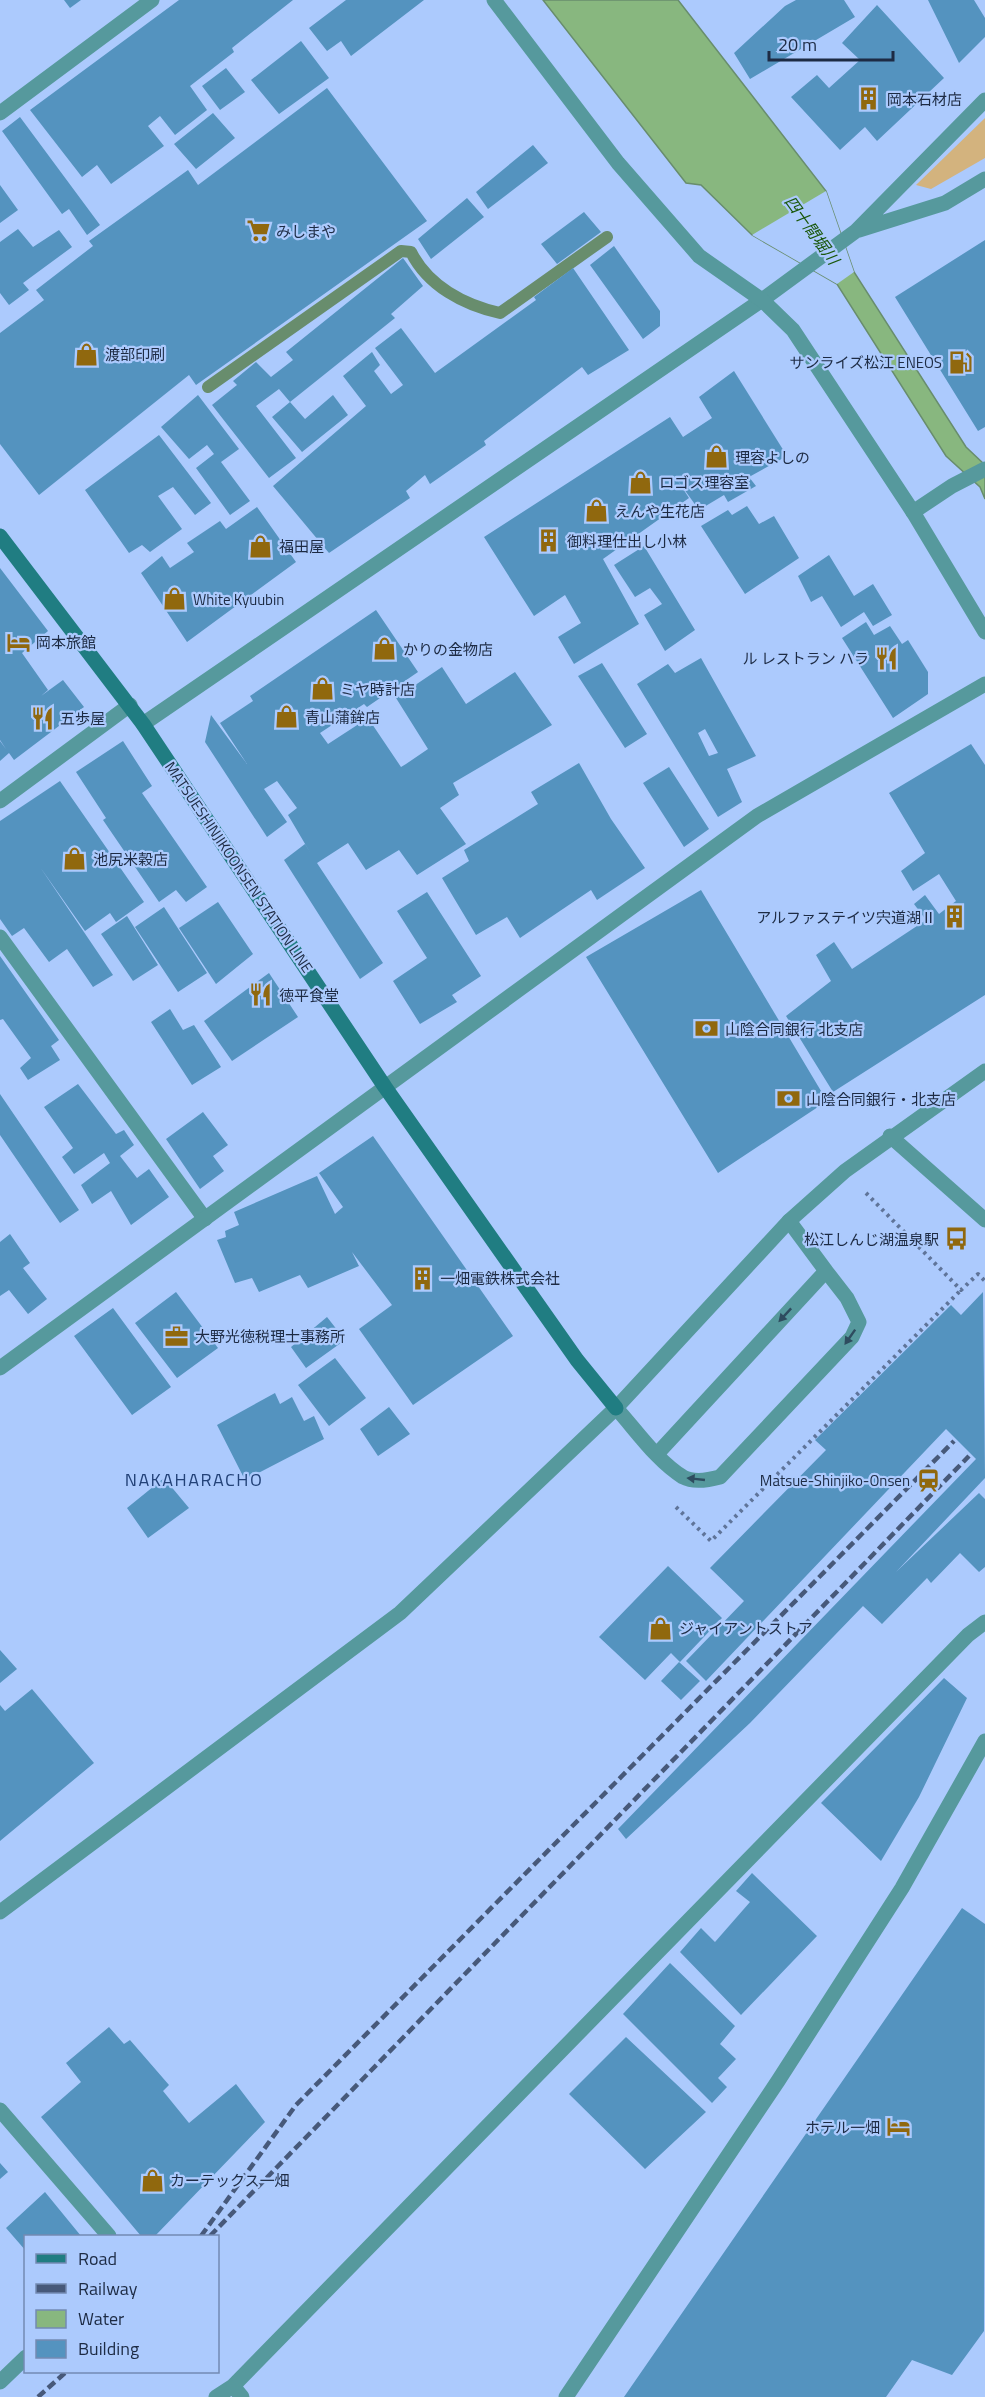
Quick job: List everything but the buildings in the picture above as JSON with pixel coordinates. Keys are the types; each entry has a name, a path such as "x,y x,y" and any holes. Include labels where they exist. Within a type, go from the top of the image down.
{"main road":[{"name":"MATSUESHINJIKOONSEN STATION LINE","path":"0,536 130,705 385,1087 577,1360 616,1408"}],"street":[{"path":"0,113 152,0"},
{"path":"494,0 618,163 699,256 762,300 793,330 913,512 985,632"},
{"path":"143,724 762,300 856,231 985,100"},
{"path":"856,231 945,203 985,179"},
{"path":"913,512 952,486 985,469"},
{"path":"0,1368 757,816 985,684"},
{"path":"0,801 130,705"},
{"path":"0,937 205,1219"},
{"path":"0,1912 400,1613 616,1408 789,1221 844,1171 890,1136 985,1071"},
{"path":"890,1136 985,1220"},
{"path":"616,1408 657,1454 684,1478 702,1481 720,1477 852,1337 859,1322 847,1298 789,1221"},
{"path":"657,1454 826,1271"},
{"path":"216,2397 237,2391 968,1635 985,1622"},
{"path":"566,2397 778,2081 903,1888 985,1741"},
{"path":"0,2110 108,2235"},
{"path":"0,2382 24,2359"}],"path":[{"path":"844,1171 961,1290 978,1274 985,1281"}],"shaded area":[{"path":"985,118 985,158 931,189 916,185"}],"water":[{"name":"四十間堀川","path":"543,0 678,0 826,191 854,272 966,447 985,465 985,499 980,487 946,456 837,284 752,235 701,185 686,183"}],"pier":[{"path":"826,191 854,272 837,284 752,235"}],"waterway":[{"path":"208,387 401,251 411,252 427,275 448,292 473,305 500,313 607,237"}],"railway":[{"path":"202,2235 296,2105 954,1441"},
{"path":"211,2235 969,1456"},
{"path":"38,2397 65,2373"}],"place":[{"name":"岡本石材店","path":"869,99"},
{"name":"みしまや","path":"258,231"},
{"name":"渡部印刷","path":"87,354"},
{"name":"サンライズ松江 ENEOS","path":"960,362"},
{"name":"理容よしの","path":"717,457"},
{"name":"ロゴス理容室","path":"641,482"},
{"name":"えんや生花店","path":"597,511"},
{"name":"御料理仕出し小林","path":"549,541"},
{"name":"福田屋","path":"261,546"},
{"name":"White Kyuubin","path":"175,599"},
{"name":"岡本旅館","path":"18,642"},
{"name":"かりの金物店","path":"385,649"},
{"name":"ル レストラン ハラ","path":"887,658"},
{"name":"ミヤ時計店","path":"322,689"},
{"name":"青山蒲鉾店","path":"287,717"},
{"name":"五歩屋","path":"42,718"},
{"name":"池尻米穀店","path":"75,859"},
{"name":"アルファステイツ宍道湖Ⅱ","path":"954,917"},
{"name":"徳平食堂","path":"261,995"},
{"name":"山陰合同銀行 北支店","path":"707,1029"},
{"name":"山陰合同銀行・北支店","path":"788,1099"},
{"name":"松江しんじ湖温泉駅","path":"957,1239"},
{"name":"一畑電鉄株式会社","path":"422,1278"},
{"name":"大野光徳税理士事務所","path":"177,1336"},
{"name":"Matsue-Shinjiko-Onsen","path":"928,1480"},
{"name":"ジャイアントストア","path":"661,1628"},
{"name":"ホテル一畑","path":"898,2127"},
{"name":"カーテックス一畑","path":"152,2180"}],"district":[{"name":"NAKAHARACHO","path":"194,1479"}]}
